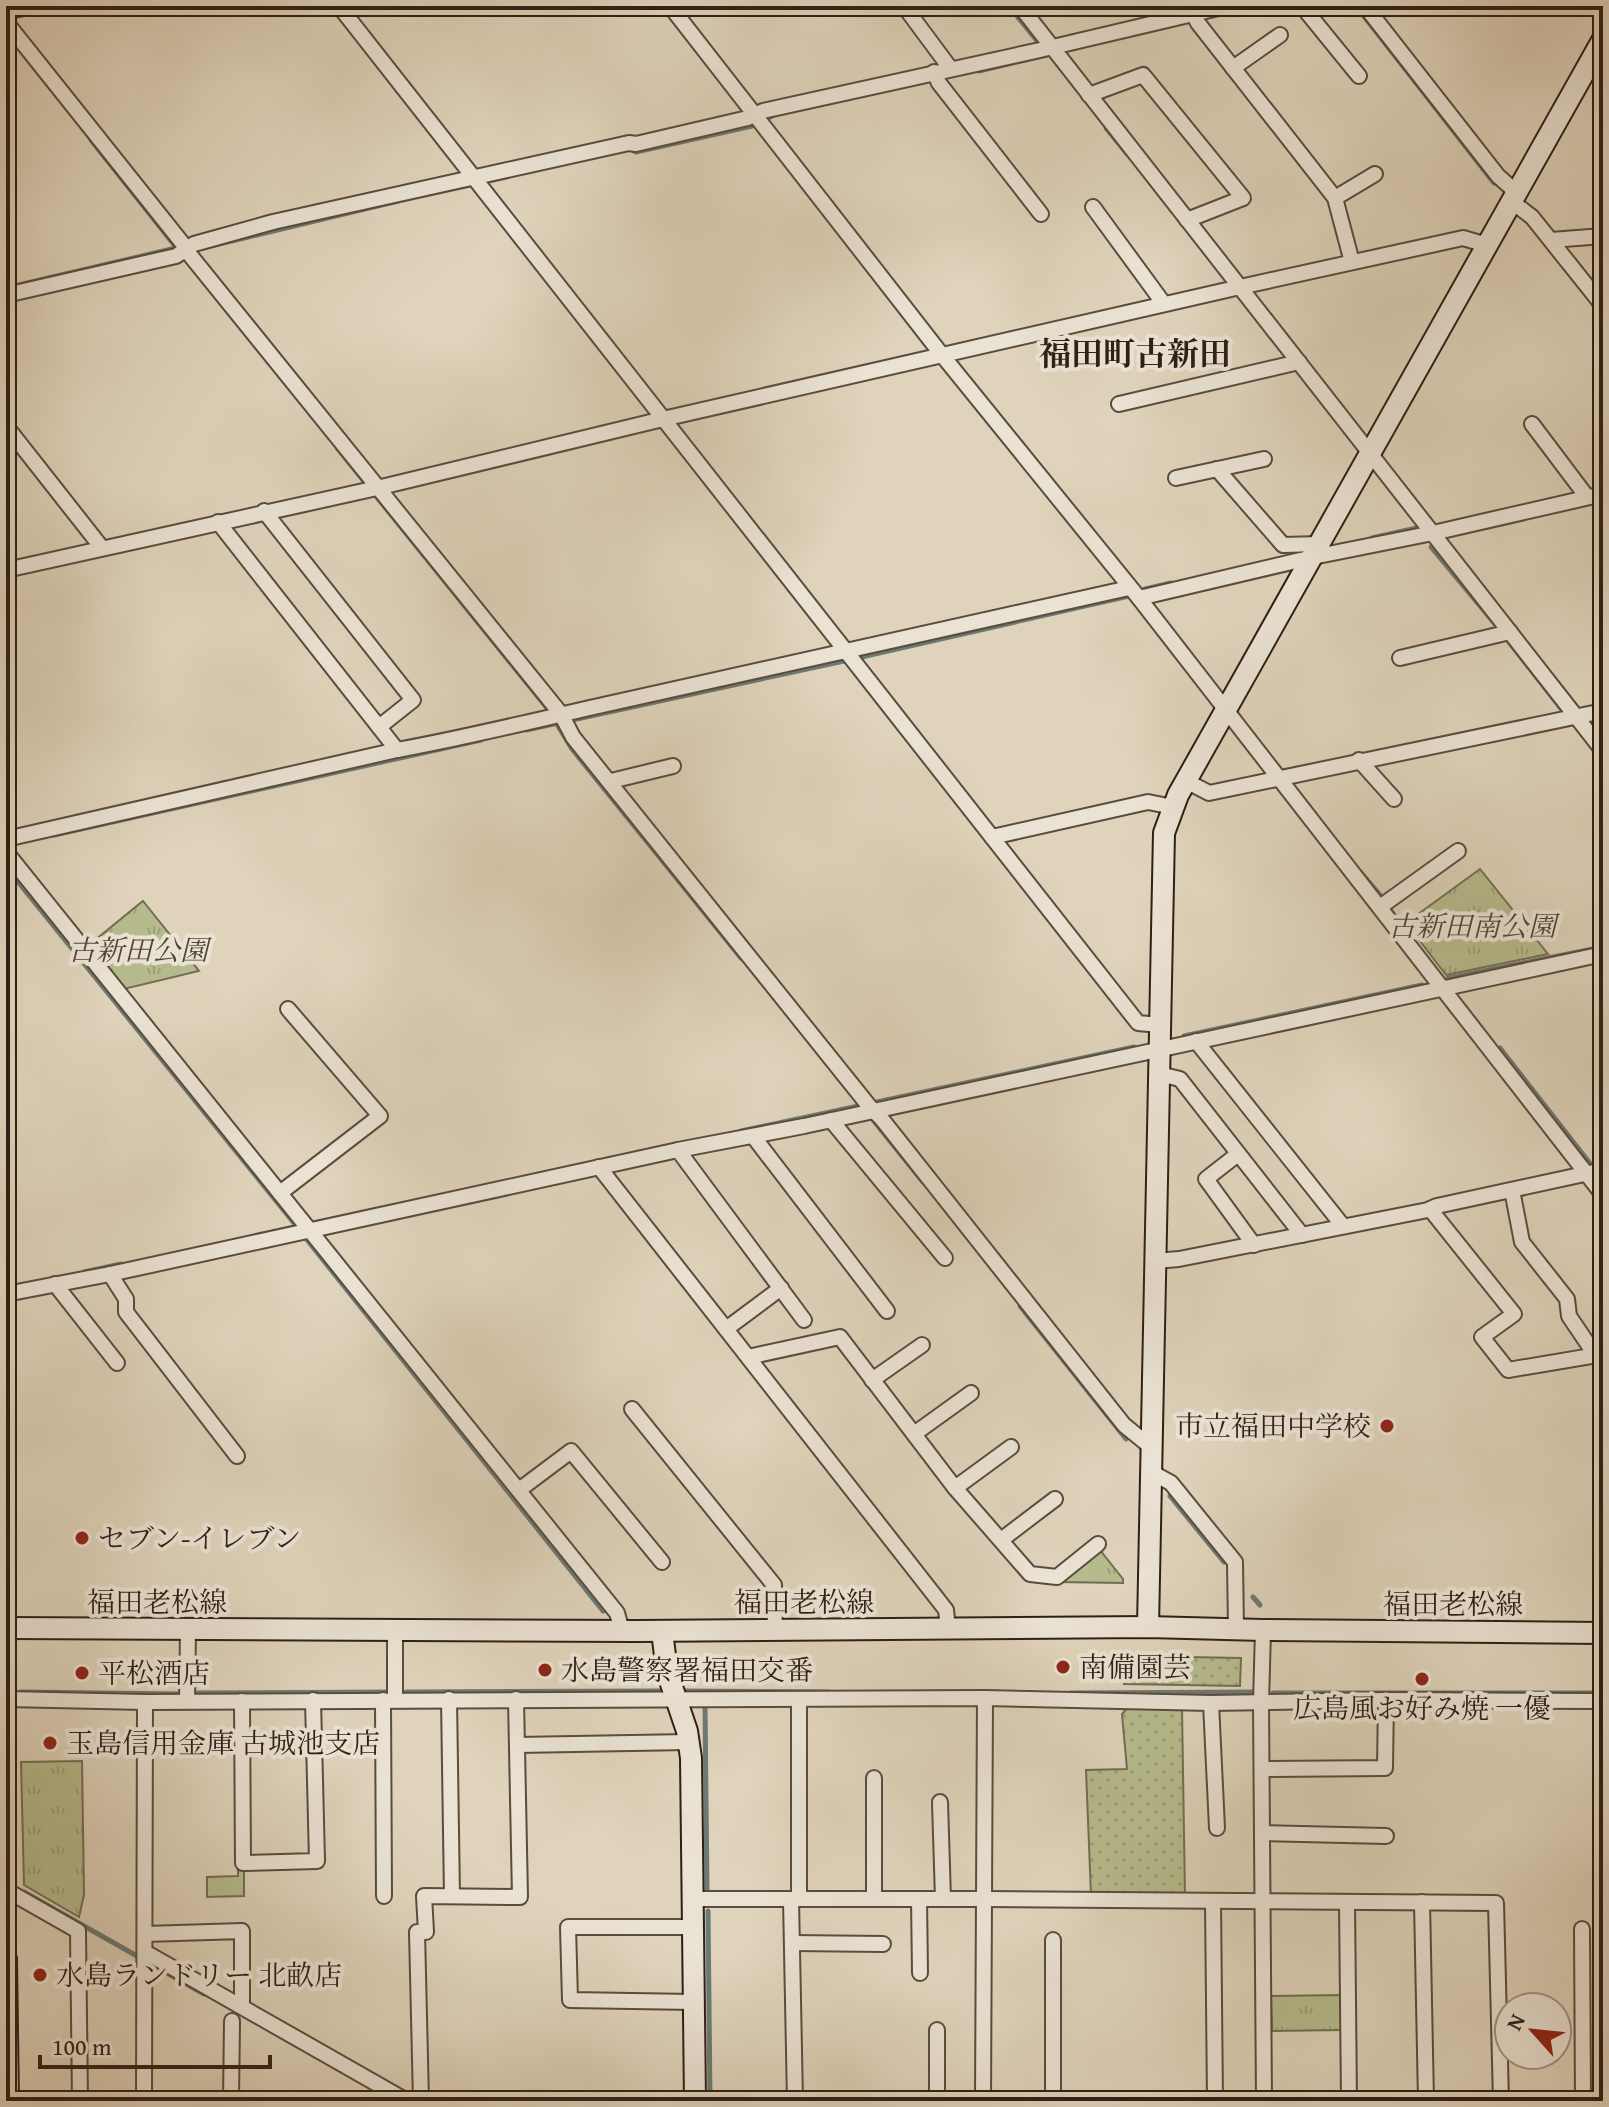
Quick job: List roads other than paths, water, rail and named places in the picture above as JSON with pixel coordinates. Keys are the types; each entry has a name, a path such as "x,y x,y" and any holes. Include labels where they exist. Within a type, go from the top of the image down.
{"street":[{"path":"6,12 32,6"},
{"path":"339,6 1138,1023 1160,1025"},
{"path":"670,6 942,355 1226,710 1603,1195"},
{"path":"904,6 950,68"},
{"path":"1020,6 1240,287 1295,363 1371,453 1603,751"},
{"path":"1302,6 1359,76"},
{"path":"1365,6 1603,306"},
{"path":"759,119 763,111 936,77 950,68 1054,51 1195,18 1217,7"},
{"path":"1195,18 1335,198 1352,262"},
{"path":"6,22 372,488 611,781 868,1108 1124,1425 1151,1447"},
{"path":"1233,68 1280,35"},
{"path":"1148,1627 1164,833 1186,781 1603,39"},
{"path":"1089,95 1143,75 1243,198 1187,220"},
{"path":"936,77 1041,214"},
{"path":"6,295 184,251 194,244 273,222 477,181 629,143 636,144 748,118 759,119"},
{"path":"1335,198 1375,174"},
{"path":"1093,207 1164,304"},
{"path":"1551,240 1603,236"},
{"path":"6,570 1352,262 1463,238 1487,245"},
{"path":"1119,404 1295,363"},
{"path":"1532,424 1587,497"},
{"path":"6,426 102,548"},
{"path":"1176,478 1264,459"},
{"path":"1217,469 1283,545 1316,550"},
{"path":"6,839 397,750 850,656 1316,550 1433,533 1603,494"},
{"path":"264,511 413,700 379,727"},
{"path":"218,522 397,750"},
{"path":"1400,658 1510,632"},
{"path":"1186,781 1209,793 1603,711"},
{"path":"1359,760 1394,799"},
{"path":"611,781 673,766"},
{"path":"992,837 1148,802 1173,807"},
{"path":"1380,907 1458,851"},
{"path":"6,852 617,1613 622,1631"},
{"path":"6,1294 110,1274 307,1226 831,1120 868,1108 1603,954"},
{"path":"280,1193 380,1116 288,1009"},
{"path":"1196,1041 1343,1226"},
{"path":"1159,1074 1180,1079 1302,1235"},
{"path":"831,1120 945,1258"},
{"path":"753,1136 887,1311"},
{"path":"678,1150 804,1320"},
{"path":"1238,1154 1206,1179 1254,1245"},
{"path":"599,1167 946,1610 948,1629"},
{"path":"1155,1261 1254,1245 1603,1170"},
{"path":"1430,1209 1514,1314 1482,1337 1508,1370 1599,1355 1569,1316 1567,1299 1522,1242 1512,1190"},
{"path":"110,1274 126,1299 126,1312 237,1456"},
{"path":"55,1284 117,1363"},
{"path":"726,1329 781,1288"},
{"path":"748,1357 840,1337 955,1488 1030,1574 1057,1577 1098,1544"},
{"path":"872,1380 922,1345"},
{"path":"914,1434 971,1393"},
{"path":"632,1409 774,1585 775,1630"},
{"path":"955,1488 1011,1447"},
{"path":"519,1490 571,1451 662,1562"},
{"path":"1151,1472 1171,1483 1235,1562 1236,1629"},
{"path":"1001,1540 1055,1499"},
{"name":"福田老松線","path":"6,1628 662,1631 1148,1627 1603,1633"},
{"path":"187,1701 188,1630"},
{"path":"384,1896 389,1699 395,1630"},
{"path":"1263,1630 1264,2101"},
{"path":"662,1631 667,1672 687,1731 691,1758 695,2101"},
{"path":"983,2101 985,1698"},
{"path":"6,1699 145,1702 985,1698 1211,1703 1603,1701"},
{"path":"449,1699 452,1896"},
{"path":"421,2101 417,1932 426,1932 424,1896 520,1897 516,1699"},
{"path":"795,2101 792,1943 799,1699"},
{"path":"242,1701 243,1863 317,1861 313,1700"},
{"path":"1262,1769 1385,1768 1386,1700"},
{"path":"144,2101 145,1702"},
{"path":"1211,1703 1217,1828"},
{"path":"517,1745 689,1742"},
{"path":"874,1778 874,1899"},
{"path":"940,1802 943,1899"},
{"path":"1262,1833 1386,1836"},
{"path":"6,1890 78,1931 80,2101"},
{"path":"693,1899 1496,1903 1501,2101"},
{"path":"919,1899 920,1973"},
{"path":"1213,1901 1215,2101"},
{"path":"1347,1902 1349,2101"},
{"path":"1422,1902 1426,2101"},
{"path":"693,1927 568,1927 570,2000 694,2002"},
{"path":"1582,1929 1583,2101"},
{"path":"145,1934 242,1931 242,2006"},
{"path":"1053,1940 1053,2101"},
{"path":"792,1943 883,1944"},
{"path":"145,1957 242,2006 407,2101"},
{"path":"6,1959 8,2101"},
{"path":"231,2101 232,2021"},
{"path":"937,2030 937,2101"}],"waterway":[{"path":"1009,6 1038,42"},
{"path":"1224,14 1258,6"},
{"path":"1356,6 1494,183"},
{"path":"979,71 1055,53"},
{"path":"630,149 636,152 752,126 774,115"},
{"path":"1106,128 1128,155"},
{"path":"91,140 179,251"},
{"path":"194,250 398,201"},
{"path":"6,288 176,248"},
{"path":"1596,307 1603,316"},
{"path":"338,449 547,708 572,749 741,958"},
{"path":"1372,538 1421,527 1419,524"},
{"path":"1431,547 1495,624"},
{"path":"526,730 844,661 1129,596 1171,583"},
{"path":"1505,637 1563,711"},
{"path":"54,835 481,740"},
{"path":"6,867 298,1228"},
{"path":"1361,873 1380,895"},
{"path":"1388,907 1402,926"},
{"path":"1448,978 1603,947"},
{"path":"1184,1036 1422,985"},
{"path":"741,1131 1134,1047"},
{"path":"1500,1048 1592,1166"},
{"path":"869,1115 923,1182"},
{"path":"304,1236 603,1611"},
{"path":"84,1272 121,1264"},
{"path":"1020,1306 1126,1439"},
{"path":"1170,1496 1224,1562"},
{"path":"1253,1597 1260,1605"},
{"path":"406,1692 664,1691"},
{"path":"682,1691 829,1692"},
{"path":"21,1692 183,1694"},
{"path":"197,1693 388,1692"},
{"path":"1071,1693 1256,1692"},
{"path":"1273,1693 1603,1693"},
{"path":"705,1706 707,1890"},
{"path":"24,1892 204,1994"},
{"path":"708,1911 710,2101"}],"place":[{"name":"市立福田中学校","path":"1387,1426"},
{"name":"セブン-イレブン","path":"82,1538"},
{"name":"南備園芸","path":"1063,1667"},
{"name":"水島警察署福田交番","path":"545,1670"},
{"name":"平松酒店","path":"82,1673"},
{"name":"広島風お好み焼 一優","path":"1422,1679"},
{"name":"玉島信用金庫 古城池支店","path":"50,1743"},
{"name":"水島ランドリー 北畝店","path":"40,1975"}],"district":[{"name":"福田町古新田","path":"1135,354"}],"park label":[{"name":"古新田南公園","path":"1472,926"},
{"name":"古新田公園","path":"138,950"}]}
